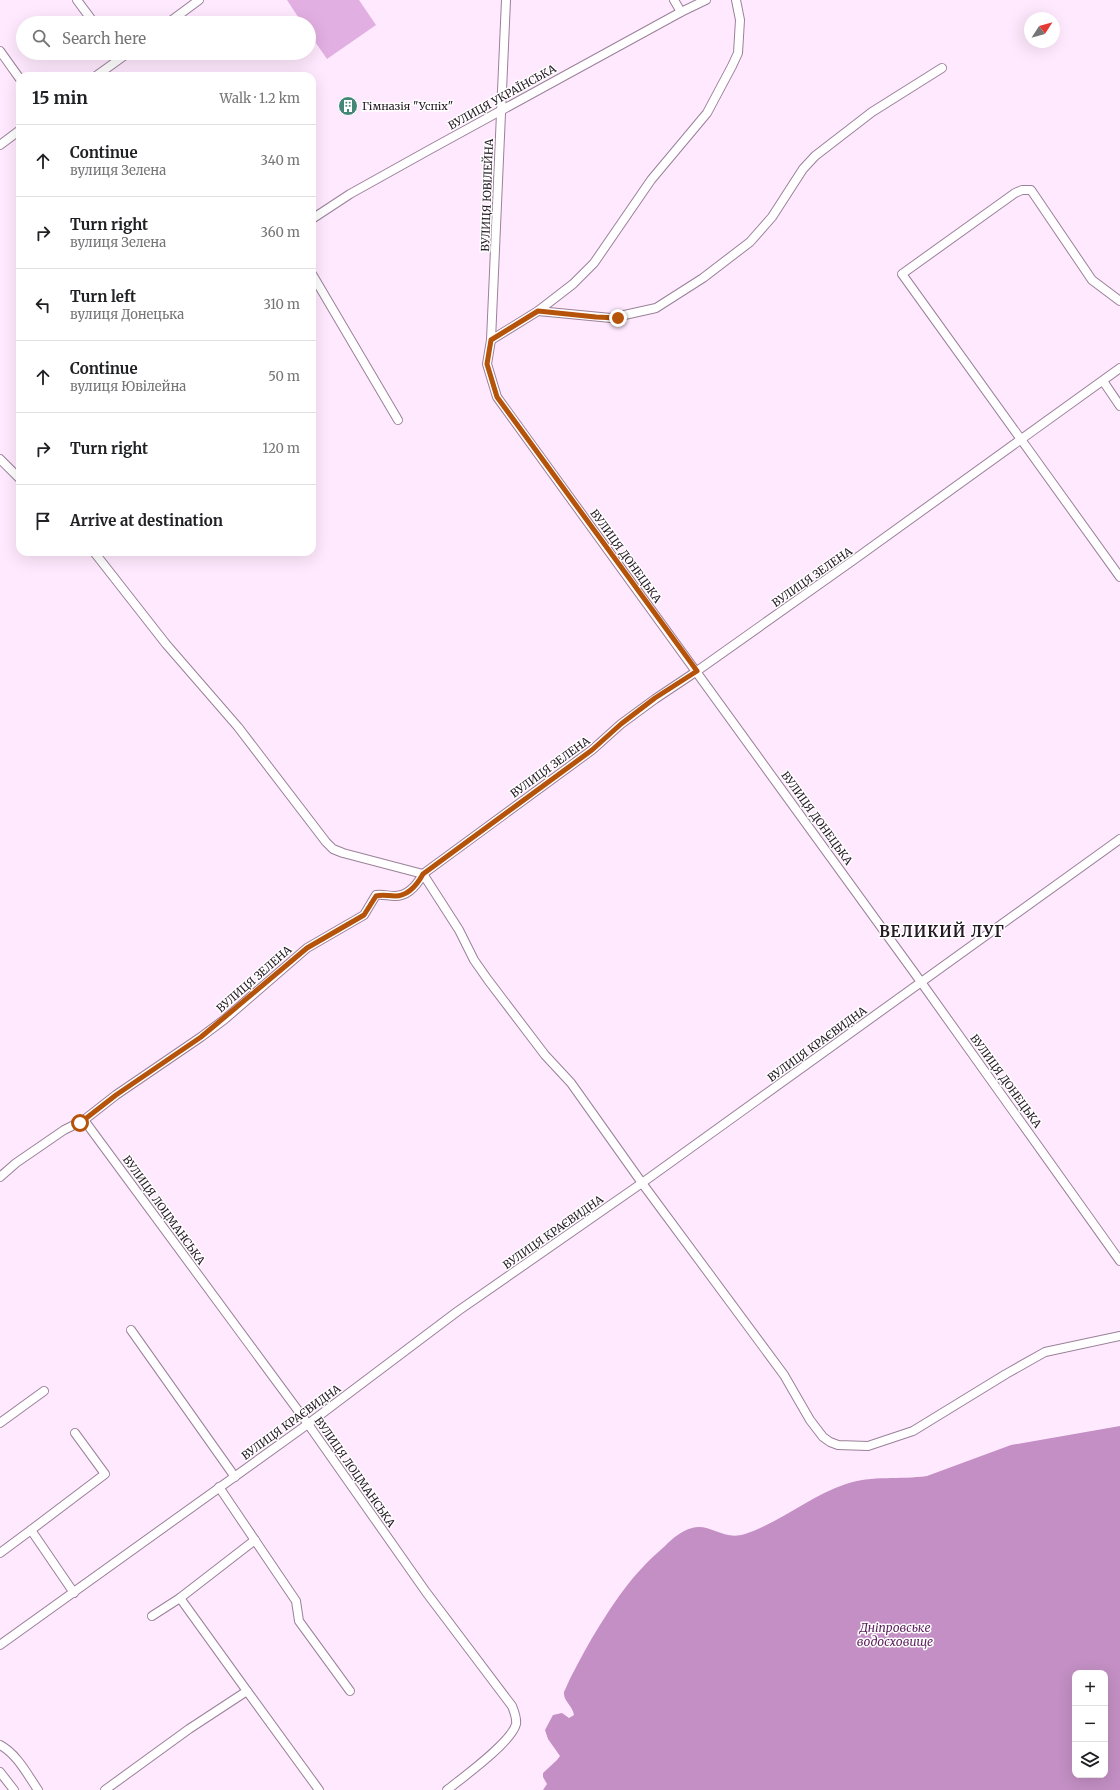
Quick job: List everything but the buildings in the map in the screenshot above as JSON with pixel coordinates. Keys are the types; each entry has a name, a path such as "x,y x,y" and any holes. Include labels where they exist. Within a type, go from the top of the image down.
{"street":[{"path":"77,0 89,16"},
{"path":"177,16 199,0"},
{"name":"ВУЛИЦЯ ЮВІЛЕЙНА","path":"494,390 487,364 491,340 506,0"},
{"path":"674,0 681,12"},
{"name":"ВУЛИЦЯ УКРАЇНСЬКА","path":"316,216 350,194 501,110 681,12 706,0"},
{"path":"491,340 538,311 573,284 594,263 651,180 707,113 738,52 740,20 736,0"},
{"path":"0,51 16,73"},
{"path":"100,72 114,60"},
{"path":"538,311 611,318 656,308 703,278 750,242 772,217 802,169 815,156 872,112 942,68"},
{"path":"0,145 16,133"},
{"path":"1120,301 1096,285 1042,205 1031,190 1028,189 1015,193 902,274 1120,577"},
{"path":"316,281 398,420"},
{"name":"ВУЛИЦЯ ЗЕЛЕНА","path":"0,1178 16,1164 64,1130 84,1120 116,1095 207,1032 307,948 364,915 376,896 382,894 395,896 404,895 417,885 423,874 592,750 621,724 655,698 697,671 1120,368"},
{"path":"1103,381 1120,406"},
{"name":"ВУЛИЦЯ ДОНЕЦЬКА","path":"494,390 497,397 697,671 1120,1261"},
{"path":"0,459 16,475"},
{"path":"97,556 166,644 238,727 326,842 333,849 423,874 459,930 474,960 488,980 545,1055 568,1079 642,1183 784,1375 810,1420 823,1437 838,1445 868,1446 913,1431 1006,1374 1046,1352 1120,1336"},
{"name":"ВУЛИЦЯ КРАЄВИДНА","path":"0,1645 308,1424 458,1311 642,1183 1120,839"},
{"name":"ВУЛИЦЯ ЛОЦМАНСЬКА","path":"84,1120 308,1424 426,1592 514,1710 516,1724 510,1733 496,1749 447,1790"},
{"path":"131,1330 235,1476"},
{"path":"0,1423 44,1391"},
{"path":"0,1553 105,1474 75,1433"},
{"path":"219,1488 296,1601 298,1621 350,1691"},
{"path":"31,1530 74,1593"},
{"path":"152,1616 180,1598 255,1540"},
{"path":"180,1598 320,1790"},
{"path":"105,1790 189,1729 247,1691"},
{"path":"0,1745 7,1749 17,1760 38,1790"},
{"path":"0,1772 14,1790"}],"shaded area":[{"path":"287,0 359,0 376,25 327,59 316,43 316,16 297,16"}],"water":[{"name":"Дніпровське водосховище","path":"1120,1426 1120,1790 543,1790 547,1784 543,1777 543,1773 560,1756 548,1739 545,1730 553,1715 562,1713 569,1718 574,1715 564,1695 570,1678 592,1638 624,1589 642,1567 677,1535 688,1529 699,1527 723,1534 737,1536 771,1523 820,1495 846,1484 856,1481 876,1479 927,1476 1011,1445"}],"place":[{"name":"Гімназія \"Успіх\"","path":"348,106"}],"district":[{"name":"ВЕЛИКИЙ ЛУГ","path":"942,931"}],"route":[{"path":"80,1123 116,1095 176,1055 225,1019 307,948 364,915 376,896 382,894 387,896 404,895 417,885 423,874 592,750 610,736 621,724 655,698 697,671 497,397 487,364 491,340 538,311 618,318"}]}
